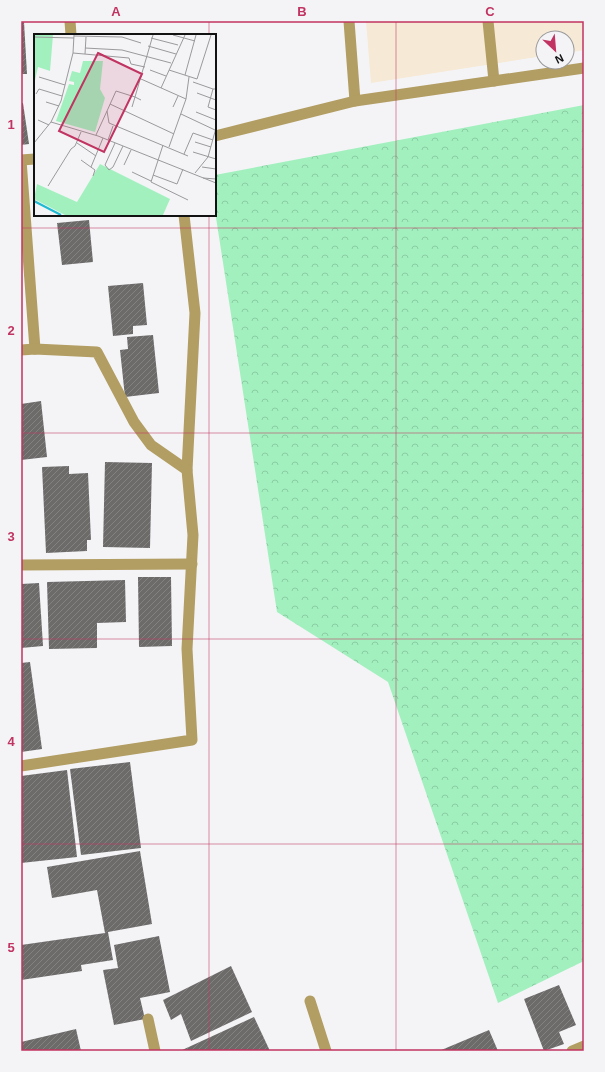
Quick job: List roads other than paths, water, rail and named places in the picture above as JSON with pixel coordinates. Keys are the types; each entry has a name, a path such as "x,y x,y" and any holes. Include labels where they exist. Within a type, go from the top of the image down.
{"street":[{"path":"70,21 71,34"},
{"path":"349,21 355,101"},
{"path":"488,21 494,81"},
{"path":"216,136 355,101 584,68"},
{"path":"34,159 21,160 35,349"},
{"path":"21,766 149,748 192,740 187,649 193,535 187,470 195,313 184,216"},
{"path":"21,350 35,349 97,352 134,422 151,445 187,470"},
{"path":"21,565 192,564"},
{"path":"310,1001 326,1051"},
{"path":"148,1020 156,1051"},
{"path":"572,1051 584,1046"}]}
